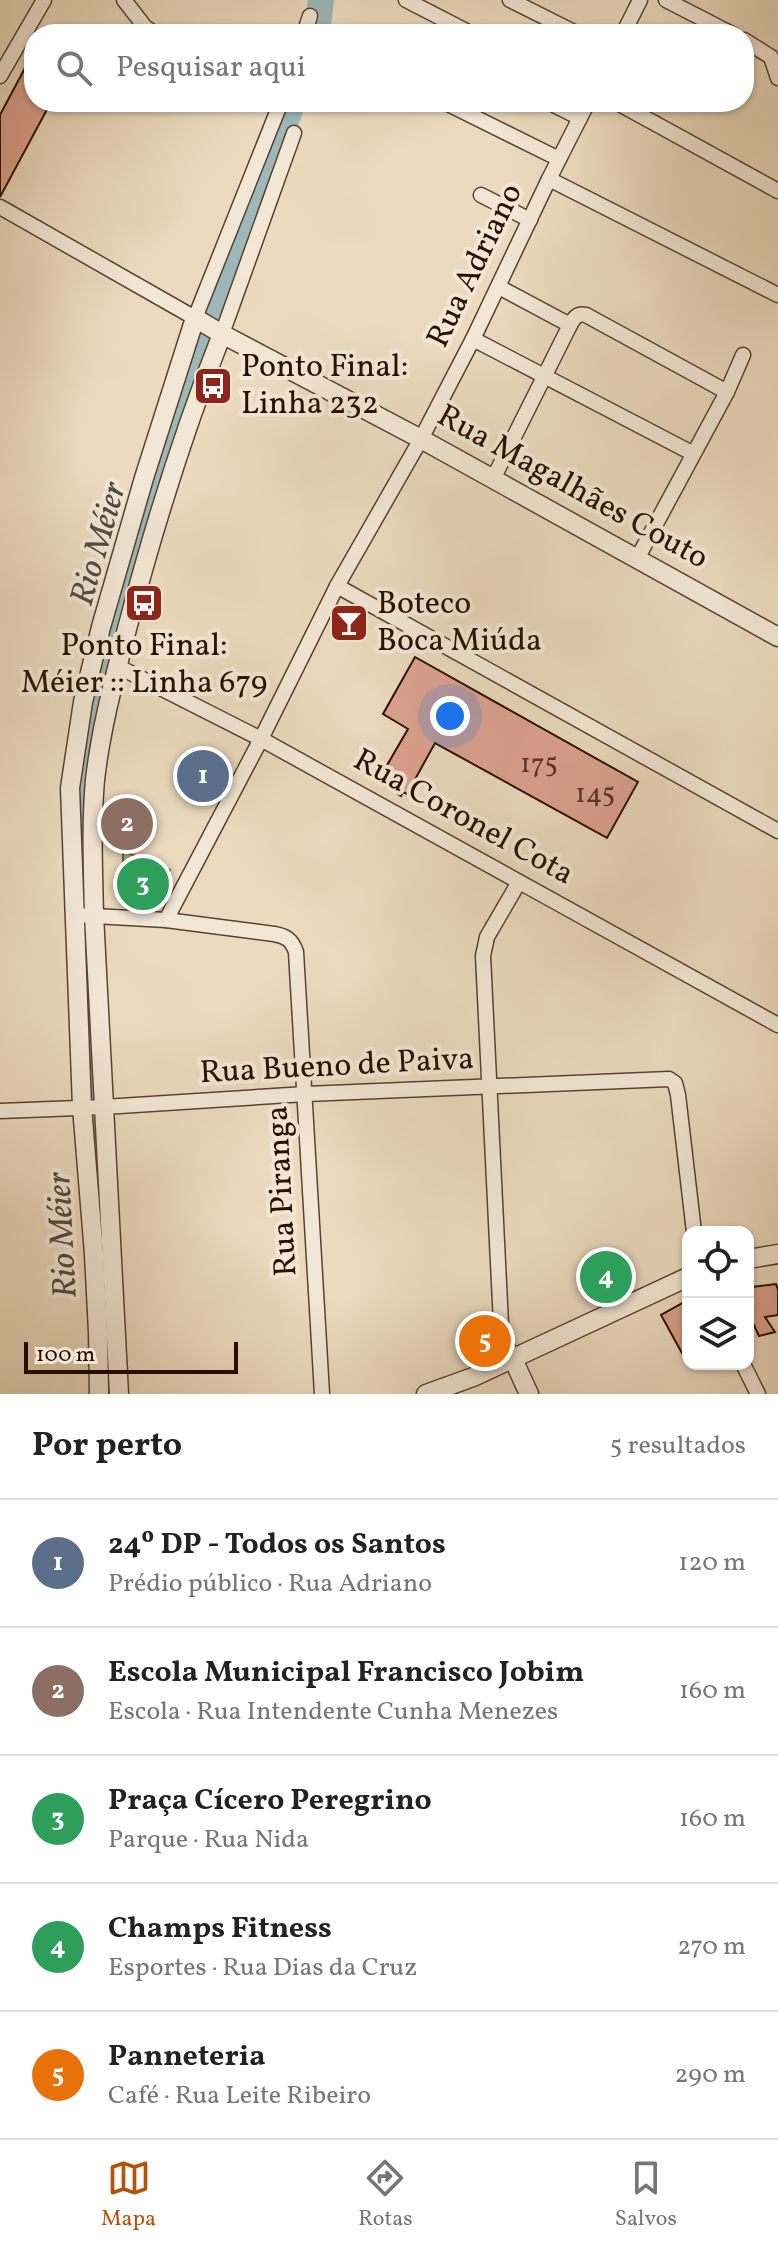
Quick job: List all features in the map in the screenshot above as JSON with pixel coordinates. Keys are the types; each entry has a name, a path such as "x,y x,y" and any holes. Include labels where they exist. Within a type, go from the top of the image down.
{"street":[{"path":"30,24 44,0"},
{"path":"124,0 143,24"},
{"path":"406,0 453,24"},
{"path":"510,0 558,24"},
{"path":"628,24 640,0"},
{"path":"666,0 713,24"},
{"path":"307,24 310,16"},
{"path":"0,76 24,35"},
{"path":"754,46 771,57 778,78"},
{"path":"85,915 94,792 105,718 117,666 176,457 208,326 278,112"},
{"path":"464,112 559,159"},
{"path":"568,112 580,118"},
{"name":"Rua Adriano","path":"166,920 337,586 421,439 473,339 583,112"},
{"path":"634,112 778,191"},
{"path":"99,1394 85,915 70,788 83,702 144,478 294,133"},
{"path":"549,179 778,295"},
{"path":"481,195 530,220"},
{"name":"Rua Magalhães Couto","path":"0,207 208,326 777,635"},
{"path":"499,287 570,325"},
{"path":"493,479 575,316 586,315 727,392"},
{"path":"473,339 692,453"},
{"path":"637,559 727,392 743,355"},
{"path":"337,586 778,831"},
{"name":"Rua Coronel Cota","path":"117,666 261,739 778,1025"},
{"path":"519,882 484,944 501,1324 505,1342 529,1394"},
{"path":"85,915 166,920"},
{"name":"Rua Piranga","path":"166,920 274,934 289,939 296,952 322,1394"},
{"name":"Rua Bueno de Paiva","path":"0,1111 663,1078 675,1083 678,1095 693,1226"},
{"path":"93,1107 119,1394"},
{"path":"754,1258 778,1254"},
{"path":"426,1394 473,1377 682,1280"},
{"path":"746,1370 758,1394"}],"green space":[{"path":"123,851 170,870 157,898 123,897"}],"building":[{"path":"24,70 24,112 46,112 0,197 0,115"},
{"path":"415,657 638,782 607,838 435,743 407,794 403,792 401,796 380,783 382,780 379,779 408,729 383,714"},
{"path":"776,1284 778,1315 765,1317 775,1332 759,1336 754,1325 754,1287"},
{"path":"682,1303 682,1353 661,1315"}],"waterway":[{"name":"Rio Méier","path":"318,24 321,0"},
{"name":"Rio Méier","path":"215,313 289,112"},
{"name":"Rio Méier","path":"80,821 84,763 108,650 151,498 205,340"},
{"name":"Rio Méier","path":"87,952 93,1092"},
{"name":"Rio Méier","path":"94,1121 100,1231"},
{"name":"Rio Méier","path":"106,1350 108,1394"}],"place":[{"name":"Ponto Final: Linha 232","path":"213,386"},
{"name":"Ponto Final: Méier :: Linha 679","path":"144,603"},
{"name":"Boteco Boca Miúda","path":"349,623"},
{"name":"24º DP - Todos os Santos","path":"203,776"},
{"name":"Escola Municipal Francisco Jobim","path":"127,824"},
{"name":"Praça Cícero Peregrino","path":"143,884"},
{"name":"Champs Fitness","path":"606,1277"},
{"name":"Panneteria","path":"485,1341"}]}
